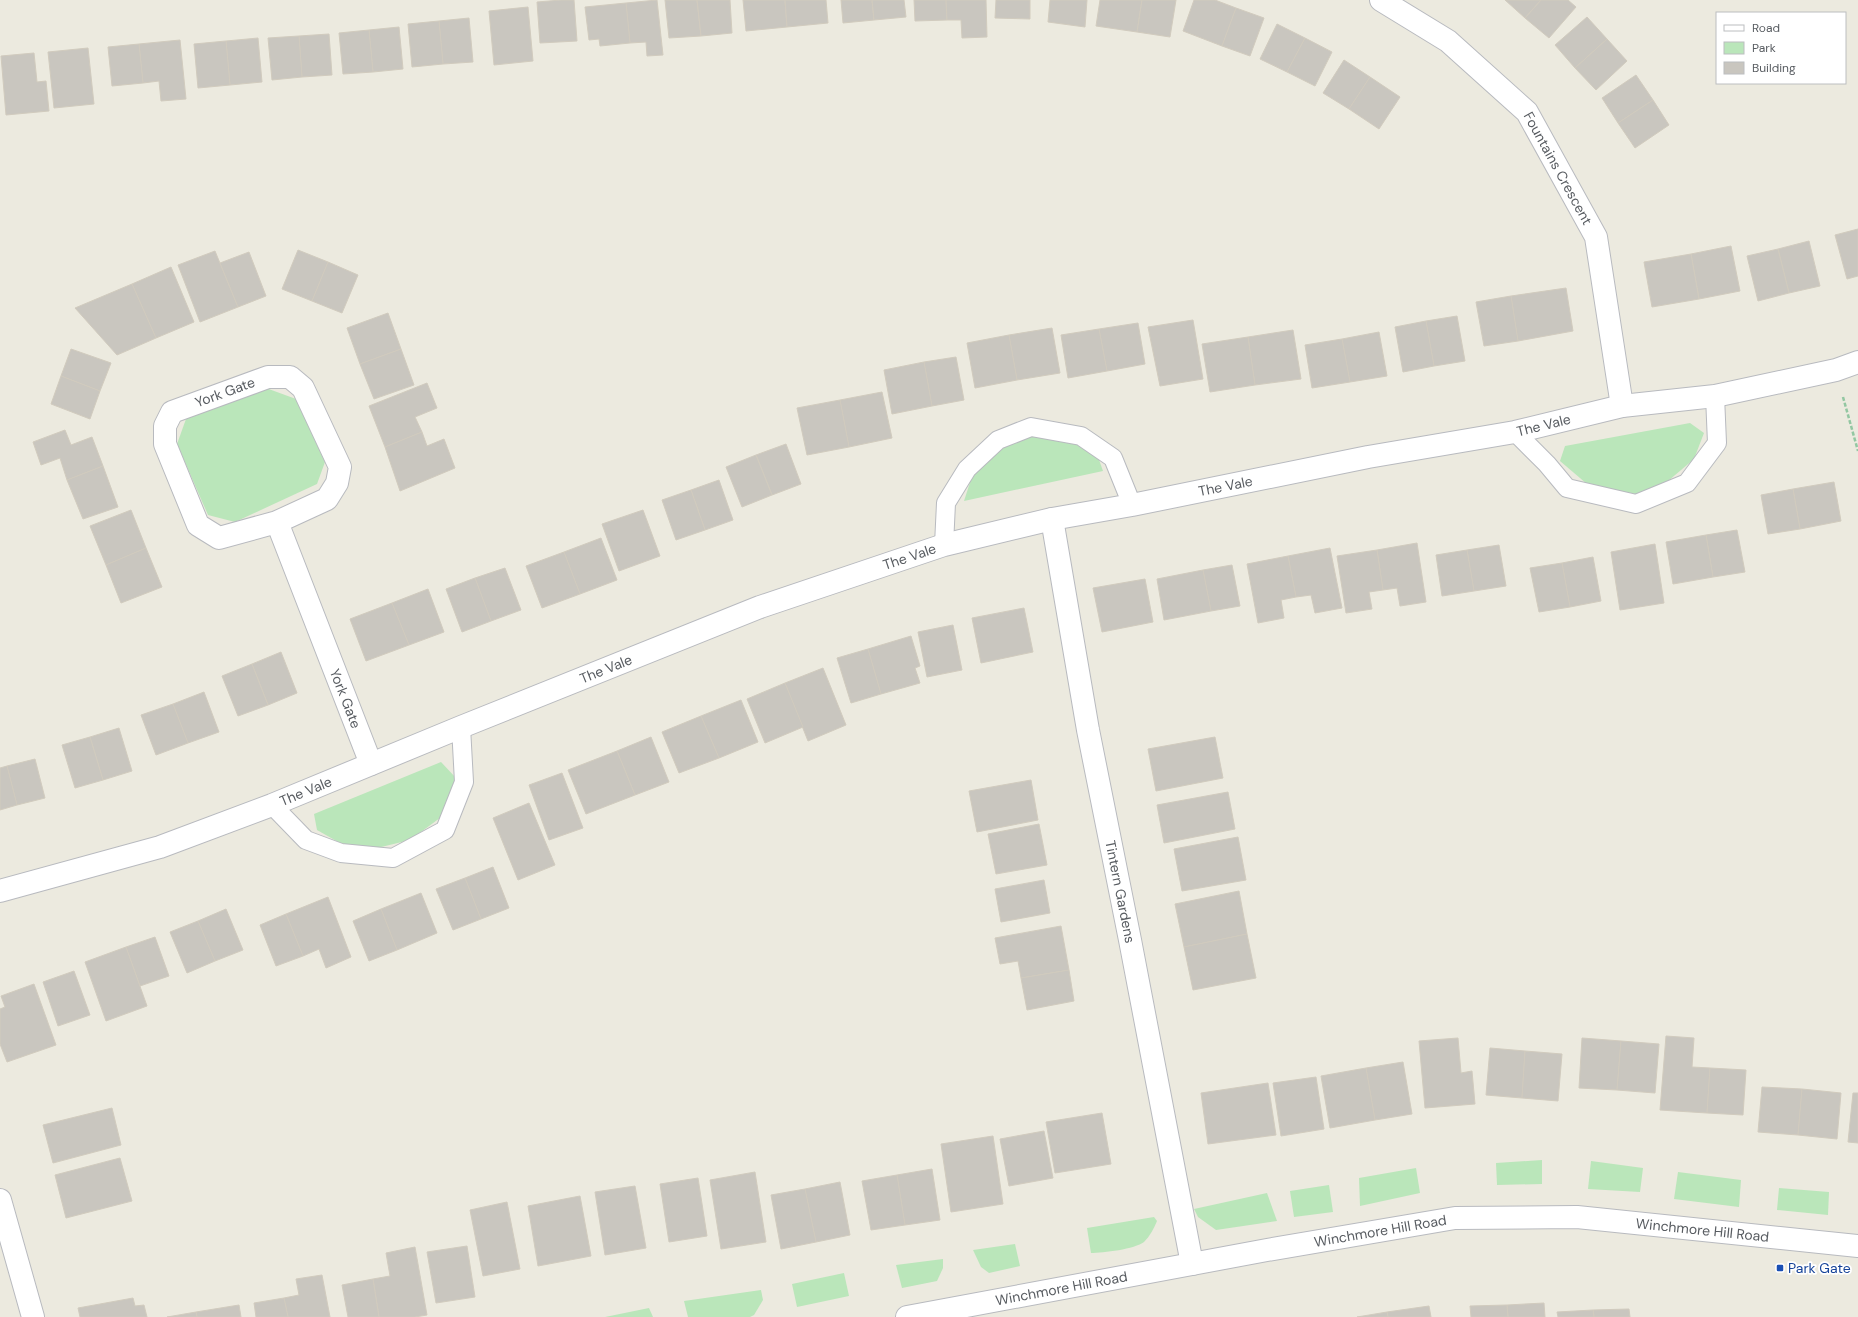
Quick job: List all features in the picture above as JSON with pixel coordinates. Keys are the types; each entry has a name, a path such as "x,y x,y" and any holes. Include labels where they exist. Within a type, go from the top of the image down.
{"street":[{"name":"Fountains Crescent","path":"1381,0 1448,41 1528,112 1596,237 1622,406"},
{"name":"The Vale","path":"0,891 160,847 272,805 461,727 760,607 944,545 1052,519 1132,505 1368,457 1514,432 1622,406 1715,396 1836,370 1858,362"},
{"name":"York Gate","path":"268,377 290,377 303,388 340,467 337,483 327,499 277,522 219,538 198,525 165,444 165,426 172,412 268,377"},
{"name":"Tintern Gardens","path":"1052,519 1088,730 1192,1264"},
{"name":"York Gate","path":"277,522 371,764"},
{"path":"0,1200 33,1317"},
{"name":"Winchmore Hill Road","path":"907,1317 1192,1264 1455,1218 1577,1217 1858,1246"}],"lane":[{"path":"1514,432 1547,464 1567,488 1636,504 1687,483 1718,443 1715,396"},
{"path":"944,545 946,503 967,469 998,440 1031,428 1081,436 1113,458 1132,505"},
{"path":"272,805 306,840 342,853 393,858 445,830 464,782 461,727"}],"path":[{"path":"1836,370 1858,451"}],"green space":[{"path":"266,388 296,399 325,462 317,484 235,522 208,515 177,444 186,419"},
{"path":"1690,423 1704,433 1694,459 1661,487 1635,494 1587,484 1560,461 1565,446"},
{"path":"1036,436 1070,439 1097,454 1103,471 964,501 974,470 1001,441"},
{"path":"441,762 456,778 444,815 410,840 373,849 340,843 317,830 314,814"},
{"path":"1542,1160 1542,1184 1497,1185 1496,1163"},
{"path":"1591,1161 1643,1168 1640,1192 1588,1189"},
{"path":"1416,1168 1420,1193 1360,1206 1359,1178"},
{"path":"1678,1172 1741,1180 1739,1207 1674,1199"},
{"path":"1329,1185 1333,1212 1294,1217 1290,1191"},
{"path":"1779,1188 1829,1192 1828,1215 1777,1210"},
{"path":"1267,1193 1277,1221 1216,1230 1198,1217 1194,1209"},
{"path":"1154,1217 1157,1221 1152,1232 1144,1242 1126,1249 1091,1253 1087,1228"},
{"path":"1015,1244 1020,1266 989,1273 981,1267 973,1250"},
{"path":"943,1259 943,1268 937,1281 902,1288 896,1265"},
{"path":"844,1273 849,1296 797,1307 792,1284"},
{"path":"761,1290 763,1300 754,1315 750,1317 688,1317 684,1301"},
{"path":"649,1308 653,1317 605,1317"}],"building":[{"path":"574,0 577,41 540,43 537,2"},
{"path":"657,0 663,55 647,56 646,42 630,43 626,3"},
{"path":"665,0 697,0 701,36 669,38"},
{"path":"697,0 730,0 732,33 701,36"},
{"path":"743,0 785,0 787,27 746,31"},
{"path":"785,0 826,0 828,23 787,27"},
{"path":"841,0 872,0 874,20 843,23"},
{"path":"872,0 904,0 906,17 874,20"},
{"path":"914,0 946,0 947,20 915,21"},
{"path":"946,0 986,0 987,37 962,38 961,20 947,20"},
{"path":"996,0 1030,0 1030,19 995,18"},
{"path":"1050,0 1087,0 1085,27 1048,22"},
{"path":"1100,0 1142,0 1137,32 1096,26"},
{"path":"1142,0 1176,0 1170,37 1137,32"},
{"path":"1194,0 1215,0 1236,8 1222,46 1183,31"},
{"path":"1505,0 1541,0 1525,18"},
{"path":"1541,0 1568,0 1576,7 1549,38 1525,18"},
{"path":"626,3 630,43 600,46 599,39 589,40 585,7"},
{"path":"528,7 533,61 494,65 489,11"},
{"path":"1236,8 1264,18 1250,56 1222,46"},
{"path":"1587,17 1607,39 1575,68 1555,45"},
{"path":"469,18 473,62 443,64 439,21"},
{"path":"439,21 443,64 412,67 408,24"},
{"path":"1277,24 1305,38 1287,72 1260,59"},
{"path":"399,27 403,69 373,72 369,30"},
{"path":"369,30 373,72 343,74 339,33"},
{"path":"329,34 332,75 302,77 299,36"},
{"path":"299,36 302,77 272,80 268,38"},
{"path":"258,38 262,82 230,85 226,41"},
{"path":"1305,38 1332,52 1315,86 1287,72"},
{"path":"1607,39 1627,61 1596,90 1575,68"},
{"path":"180,40 186,99 161,101 159,81 143,83 139,44"},
{"path":"226,41 230,85 198,88 194,44"},
{"path":"139,44 143,83 112,86 108,47"},
{"path":"88,48 94,104 54,108 48,52"},
{"path":"34,53 37,82 46,81 49,111 6,115 1,56"},
{"path":"1344,60 1370,77 1349,109 1323,93"},
{"path":"1636,75 1653,100 1618,123 1602,98"},
{"path":"1370,77 1400,97 1379,129 1349,109"},
{"path":"1653,100 1669,125 1635,148 1618,123"},
{"path":"1858,229 1858,276 1847,279 1835,235"},
{"path":"1809,241 1820,286 1789,293 1778,249"},
{"path":"1731,246 1740,291 1699,299 1691,254"},
{"path":"1778,249 1789,293 1758,301 1747,256"},
{"path":"298,250 328,262 312,301 282,289"},
{"path":"215,251 238,307 200,322 178,265"},
{"path":"249,252 266,296 238,307 220,263"},
{"path":"1691,254 1699,299 1652,307 1644,262"},
{"path":"328,262 358,275 342,313 312,301"},
{"path":"171,267 194,322 156,338 132,284"},
{"path":"132,284 156,338 117,355 75,308"},
{"path":"1566,288 1573,331 1518,341 1511,296"},
{"path":"1511,296 1518,341 1484,346 1476,302"},
{"path":"388,313 401,349 360,364 347,328"},
{"path":"1457,316 1465,361 1434,366 1426,321"},
{"path":"1193,320 1203,379 1160,386 1148,327"},
{"path":"1426,321 1434,366 1403,372 1395,327"},
{"path":"1138,323 1145,364 1107,371 1099,329"},
{"path":"1052,328 1060,373 1017,380 1009,335"},
{"path":"1099,329 1107,371 1068,378 1061,335"},
{"path":"1293,330 1301,379 1255,385 1248,337"},
{"path":"1379,332 1387,376 1350,382 1342,339"},
{"path":"1009,335 1017,380 975,388 967,343"},
{"path":"1248,337 1255,385 1210,392 1202,344"},
{"path":"1342,339 1350,382 1312,388 1305,345"},
{"path":"71,349 111,363 100,391 61,376"},
{"path":"401,349 414,385 374,399 360,364"},
{"path":"956,357 964,400 932,406 924,362"},
{"path":"924,362 932,406 892,414 884,370"},
{"path":"61,376 100,391 90,419 51,404"},
{"path":"427,383 437,408 415,417 422,432 385,447 369,406"},
{"path":"882,392 892,438 849,447 840,400"},
{"path":"840,400 849,447 807,455 797,408"},
{"path":"65,430 71,445 92,437 103,466 67,480 60,458 41,465 33,442"},
{"path":"422,432 427,446 444,439 455,468 400,491 385,447"},
{"path":"786,444 801,484 772,495 756,455"},
{"path":"756,455 772,495 742,507 726,467"},
{"path":"103,466 118,507 83,519 67,480"},
{"path":"719,480 733,520 705,530 691,490"},
{"path":"1834,482 1841,521 1800,529 1793,489"},
{"path":"1793,489 1800,529 1768,534 1761,495"},
{"path":"691,490 705,530 676,540 662,500"},
{"path":"131,510 146,548 106,565 90,526"},
{"path":"643,510 660,556 619,571 602,524"},
{"path":"1737,530 1745,572 1713,577 1706,535"},
{"path":"1706,535 1713,577 1673,584 1666,542"},
{"path":"601,538 617,580 580,594 564,552"},
{"path":"1417,543 1426,602 1400,606 1397,588 1383,590 1377,550"},
{"path":"1655,544 1664,603 1620,610 1611,552"},
{"path":"1499,545 1506,586 1474,591 1467,550"},
{"path":"146,548 162,587 121,603 106,565"},
{"path":"1330,548 1342,608 1315,613 1311,595 1296,597 1288,556"},
{"path":"1377,550 1383,590 1369,592 1372,609 1346,613 1337,556"},
{"path":"1467,550 1474,591 1442,596 1436,555"},
{"path":"564,552 580,594 542,608 526,566"},
{"path":"1288,556 1296,597 1281,600 1284,618 1258,623 1247,564"},
{"path":"1593,557 1601,601 1570,607 1562,563"},
{"path":"1562,563 1570,607 1539,612 1530,568"},
{"path":"1232,565 1240,606 1211,611 1203,570"},
{"path":"505,568 521,610 491,621 475,578"},
{"path":"1203,570 1211,611 1164,620 1157,579"},
{"path":"475,578 491,621 462,632 446,589"},
{"path":"1145,579 1153,622 1102,632 1093,588"},
{"path":"428,589 444,632 409,645 392,603"},
{"path":"392,603 409,645 366,661 350,619"},
{"path":"1024,608 1033,652 981,663 972,618"},
{"path":"953,625 962,670 927,677 918,632"},
{"path":"911,636 920,666 915,668 920,683 881,694 868,649"},
{"path":"868,649 881,694 851,703 837,658"},
{"path":"281,652 297,693 268,705 252,664"},
{"path":"252,664 268,705 238,716 222,676"},
{"path":"823,668 846,725 808,741 785,683"},
{"path":"785,683 803,727 765,743 747,699"},
{"path":"204,692 219,732 188,743 173,704"},
{"path":"741,700 758,742 719,758 701,716"},
{"path":"173,704 188,743 156,755 141,715"},
{"path":"701,716 719,758 679,773 662,732"},
{"path":"119,728 132,771 103,780 90,737"},
{"path":"90,737 103,780 75,788 62,745"},
{"path":"651,737 669,782 635,795 617,751"},
{"path":"1215,737 1223,778 1156,791 1148,749"},
{"path":"617,751 635,795 586,814 568,770"},
{"path":"35,759 45,798 17,805 7,766"},
{"path":"7,766 17,805 0,810 0,768"},
{"path":"562,773 583,828 549,840 529,785"},
{"path":"1031,780 1038,820 977,832 969,791"},
{"path":"1228,792 1235,829 1164,843 1157,805"},
{"path":"529,803 555,865 518,880 493,818"},
{"path":"1039,824 1047,865 996,874 988,834"},
{"path":"1238,837 1246,880 1182,891 1174,849"},
{"path":"493,867 509,908 481,919 465,878"},
{"path":"465,878 481,919 453,930 436,889"},
{"path":"1044,880 1050,913 1001,922 995,889"},
{"path":"1239,891 1247,934 1184,947 1175,904"},
{"path":"421,893 437,933 397,950 381,909"},
{"path":"328,897 351,957 326,968 319,949 303,956 286,914"},
{"path":"226,909 243,950 215,961 198,921"},
{"path":"381,909 397,950 369,961 353,921"},
{"path":"286,914 303,956 276,966 260,925"},
{"path":"198,921 215,961 187,973 170,932"},
{"path":"1061,926 1069,970 1021,978 1018,961 1000,964 995,938"},
{"path":"1247,934 1256,978 1193,990 1184,947"},
{"path":"155,937 169,976 140,986 126,947"},
{"path":"126,947 147,1006 106,1021 85,962"},
{"path":"1069,970 1074,1001 1027,1010 1021,978"},
{"path":"74,971 90,1015 58,1026 43,982"},
{"path":"34,984 56,1045 7,1062 0,1044 0,1009 5,1007 1,996"},
{"path":"1666,1036 1694,1038 1692,1067 1710,1068 1707,1113 1660,1110"},
{"path":"1458,1038 1461,1073 1472,1071 1475,1104 1425,1108 1419,1041"},
{"path":"1582,1038 1621,1041 1617,1090 1579,1088"},
{"path":"1621,1041 1659,1044 1655,1093 1617,1090"},
{"path":"1490,1048 1525,1051 1522,1098 1486,1095"},
{"path":"1525,1051 1562,1054 1558,1101 1522,1098"},
{"path":"1403,1062 1412,1114 1375,1120 1366,1068"},
{"path":"1366,1068 1375,1120 1330,1128 1321,1076"},
{"path":"1710,1068 1746,1070 1743,1115 1707,1113"},
{"path":"1316,1077 1324,1129 1281,1136 1273,1083"},
{"path":"1268,1083 1276,1135 1208,1144 1201,1093"},
{"path":"1762,1087 1802,1089 1798,1135 1758,1132"},
{"path":"1802,1089 1841,1093 1837,1139 1798,1135"},
{"path":"1853,1093 1858,1093 1858,1143 1848,1142"},
{"path":"112,1108 121,1145 53,1163 43,1125"},
{"path":"1102,1113 1111,1164 1055,1173 1046,1122"},
{"path":"1044,1131 1053,1178 1009,1186 1000,1139"},
{"path":"993,1136 1003,1204 951,1212 941,1144"},
{"path":"120,1158 132,1201 66,1218 55,1175"},
{"path":"932,1169 940,1220 905,1225 897,1175"},
{"path":"755,1172 766,1242 721,1249 710,1180"},
{"path":"897,1175 905,1225 871,1230 862,1181"},
{"path":"698,1178 707,1236 669,1242 660,1184"},
{"path":"840,1182 850,1235 816,1242 805,1189"},
{"path":"635,1186 646,1248 605,1255 595,1192"},
{"path":"805,1189 816,1242 781,1249 771,1195"},
{"path":"580,1196 591,1256 538,1266 528,1206"},
{"path":"507,1202 520,1269 483,1276 470,1210"},
{"path":"467,1246 475,1297 436,1303 427,1252"},
{"path":"415,1247 427,1315 415,1317 379,1317 373,1279 390,1276 386,1253"},
{"path":"322,1275 330,1317 288,1317 284,1298 299,1295 296,1279"},
{"path":"373,1279 379,1317 348,1317 342,1285"},
{"path":"133,1298 135,1306 144,1305 147,1317 80,1317 78,1308"},
{"path":"284,1298 288,1317 256,1317 254,1303"},
{"path":"1544,1303 1545,1317 1508,1317 1507,1305"},
{"path":"239,1305 241,1317 197,1317 196,1312"},
{"path":"1507,1305 1508,1317 1471,1317 1470,1306"},
{"path":"1429,1306 1431,1317 1388,1317 1387,1312"},
{"path":"1629,1309 1630,1317 1594,1317 1593,1310"},
{"path":"1593,1310 1594,1317 1558,1317 1557,1312"},
{"path":"196,1312 197,1317 167,1317"},
{"path":"1387,1312 1388,1317 1357,1317"}],"place":[{"name":"Park Gate","path":"1780,1268"}]}
